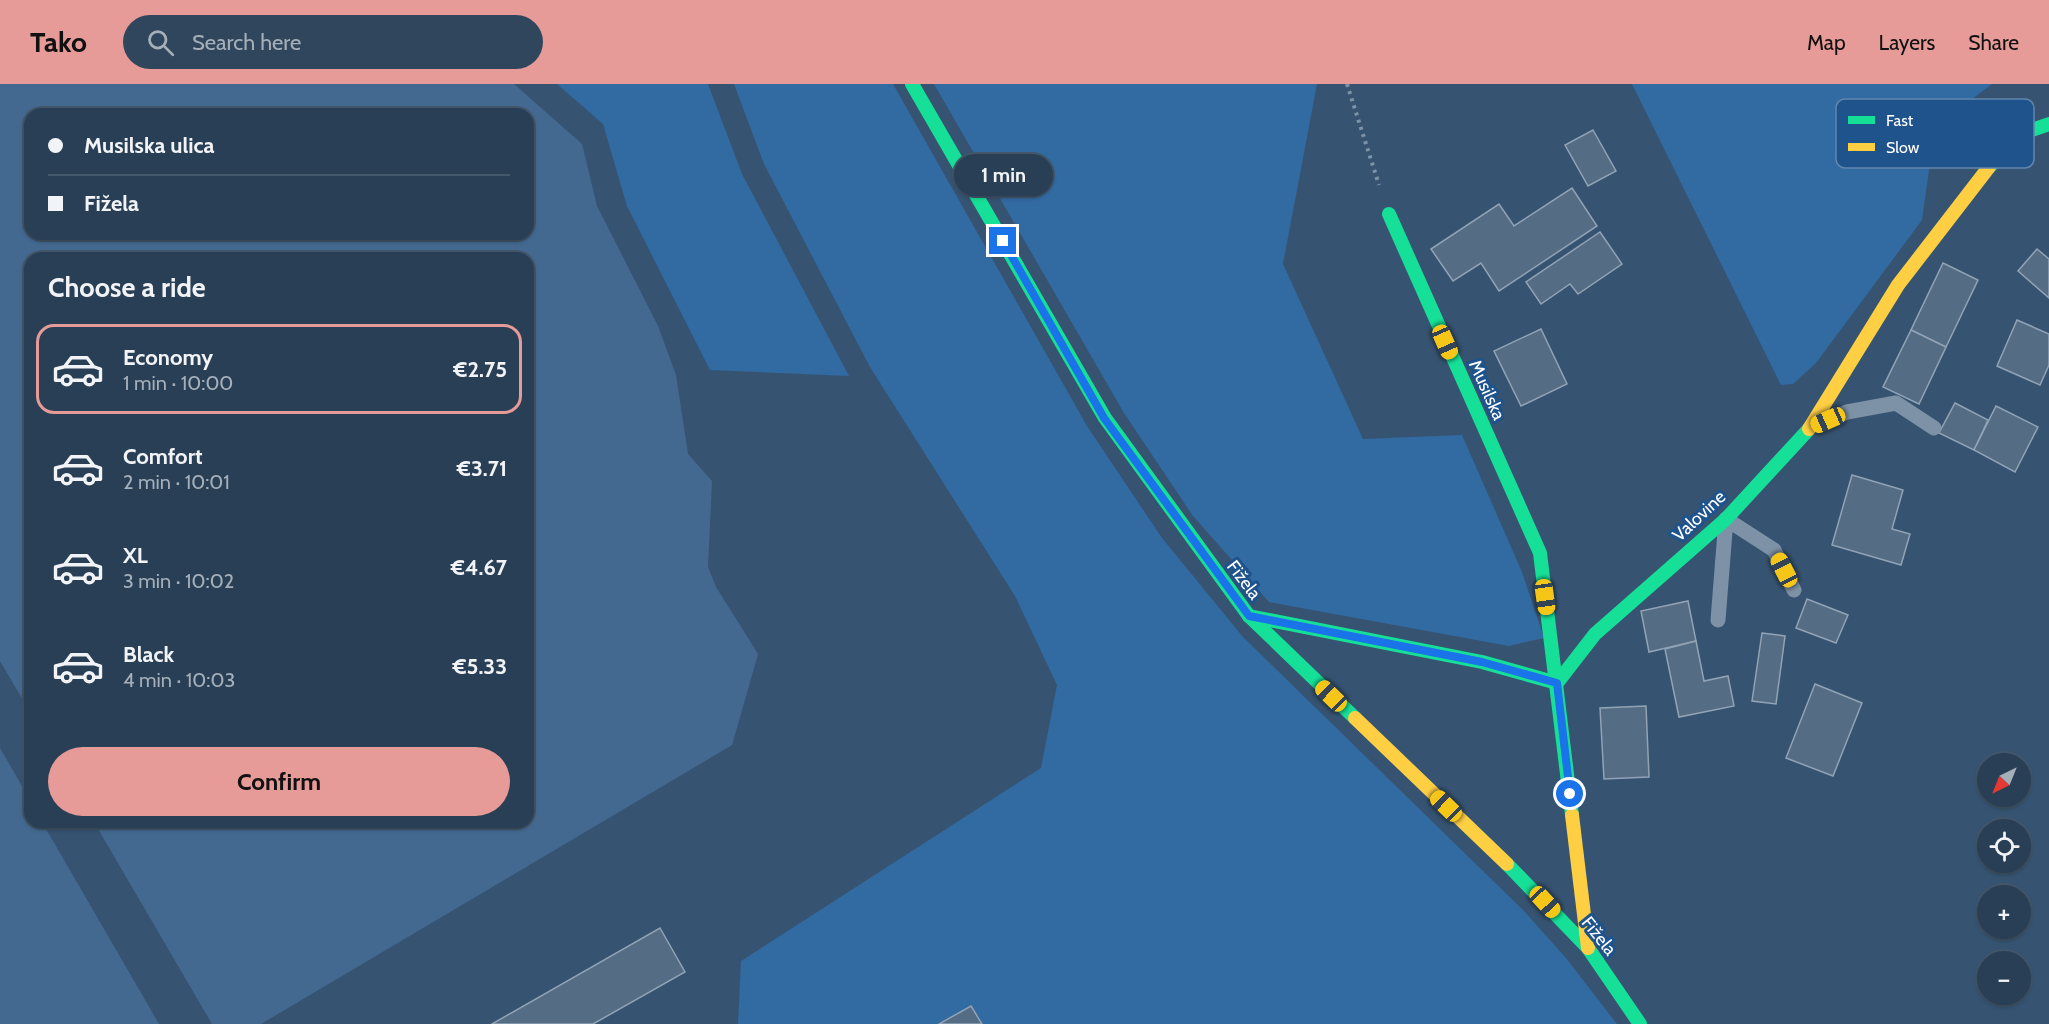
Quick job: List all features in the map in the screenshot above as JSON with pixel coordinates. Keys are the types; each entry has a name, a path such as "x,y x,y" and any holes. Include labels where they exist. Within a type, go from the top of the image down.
{"street":[{"name":"Fižela","path":"912,84 1104,418 1249,616 1536,893 1588,948 1640,1024"},
{"name":"Valovine","path":"2034,129 2049,124"},
{"name":"Valovine","path":"1557,683 1595,634 1726,519 1809,429 1898,285 1988,168"},
{"name":"Musilska","path":"1389,214 1540,553 1588,948"},
{"path":"1249,616 1482,662 1557,683"}],"lane":[{"path":"1809,429 1847,412 1896,403 1934,428"},
{"path":"1718,620 1726,519 1774,549 1794,590"}],"path":[{"path":"1347,84 1389,214"}],"shaded area":[{"path":"0,84 514,84 582,144 597,206 658,326 676,375 688,454 712,481 708,567 716,587 758,654 732,745 261,1024 212,1024 98,828 534,828 534,252 24,252 24,702 0,661"},
{"path":"557,84 708,84 742,174 849,376 710,370 627,206 603,124"},
{"path":"734,84 893,84 1087,426 1162,538 1243,637 1523,910 1566,958 1617,1024 738,1024 741,961 1041,768 1057,685 1015,596 870,367 764,164"},
{"path":"934,84 1317,84 1283,264 1363,439 1462,435 1522,572 1544,638 1509,646 1269,602 1193,516 1124,413"},
{"path":"1632,84 1992,84 1972,99 1836,99 1836,168 1929,168 1922,220 1816,363 1793,384 1781,385"},
{"path":"0,748 24,790 24,828 45,828 159,1024 0,1024"}],"building":[{"path":"1593,130 1616,171 1588,186 1565,145"},
{"path":"1572,188 1597,226 1499,291 1481,263 1453,281 1431,249 1499,204 1514,226"},
{"path":"1600,232 1622,264 1578,294 1570,284 1541,304 1526,282"},
{"path":"2037,249 2049,259 2049,298 2018,271"},
{"path":"1943,263 1978,280 1946,347 1911,330"},
{"path":"2017,320 2049,334 2049,365 2040,385 1997,366"},
{"path":"1541,329 1567,384 1521,406 1494,351"},
{"path":"1911,330 1946,347 1919,404 1883,387"},
{"path":"1955,403 1988,420 1974,450 1939,433"},
{"path":"1996,406 2038,427 2015,472 1974,450"},
{"path":"1852,475 1903,490 1892,529 1910,534 1901,565 1832,545"},
{"path":"1807,599 1848,615 1836,643 1796,628"},
{"path":"1688,601 1696,641 1649,652 1641,611"},
{"path":"1762,633 1785,636 1776,704 1752,701"},
{"path":"1696,641 1704,681 1728,676 1734,706 1679,717 1665,649"},
{"path":"1815,684 1862,703 1833,776 1786,758"},
{"path":"1646,706 1649,777 1604,779 1600,708"},
{"path":"660,928 685,972 593,1024 492,1024"},
{"path":"971,1006 982,1024 939,1024"}],"traffic: fast":[{"path":"912,84 1105,418 1249,616 1355,718"},
{"path":"2034,129 2049,124"},
{"path":"1389,214 1540,553 1572,815"},
{"path":"1249,616 1482,662 1557,683 1595,634 1726,519 1809,429"},
{"path":"1507,864 1588,948 1640,1024"}],"traffic: slow":[{"path":"1809,429 1898,285 1988,168"},
{"path":"1355,718 1507,864"},
{"path":"1572,815 1588,948"}],"route":[{"path":"1003,241 1104,418 1180,526 1249,616 1482,662 1557,683 1570,794"}]}
